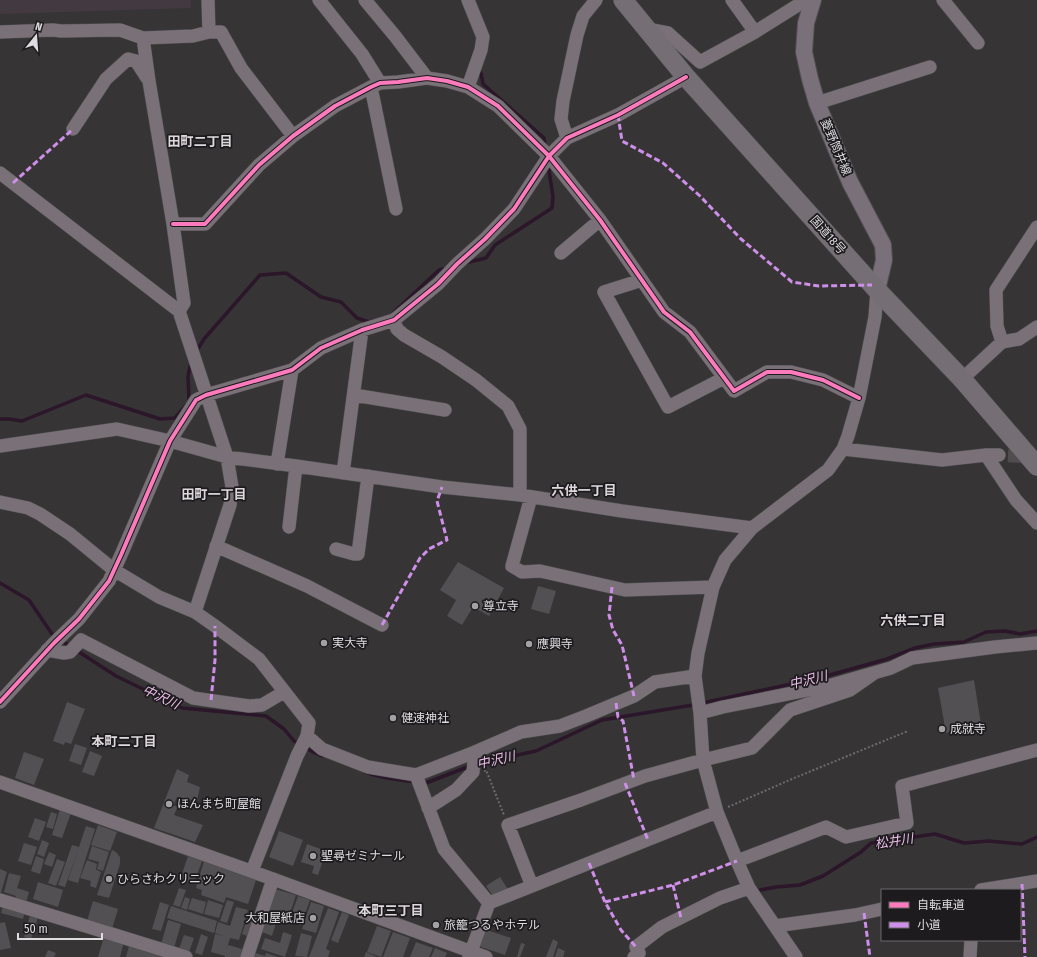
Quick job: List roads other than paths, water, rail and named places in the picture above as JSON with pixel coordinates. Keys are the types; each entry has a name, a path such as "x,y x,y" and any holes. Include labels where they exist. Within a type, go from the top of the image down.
{"highway":[{"name":"国道18号","path":"627,2 686,76 877,290 962,379 1037,466"}],"main road":[{"name":"菱野筒井線","path":"814,0 806,23 804,52 817,103 850,182 883,245 884,260 877,290"}],"street":[{"path":"208,0 209,32"},
{"path":"319,0 362,54 376,85 396,209"},
{"path":"365,0 427,78"},
{"path":"468,0 483,37 481,50 468,87"},
{"path":"567,138 561,119 563,101 577,35 583,16 596,0"},
{"path":"732,0 755,32"},
{"path":"647,29 668,33 700,62 755,32 806,0"},
{"path":"943,0 978,43"},
{"path":"0,32 120,30 143,38 193,36 209,32 222,32 241,68 293,136"},
{"path":"143,38 184,302 179,311"},
{"path":"73,129 106,79 128,59 136,61 149,81"},
{"path":"817,103 930,67"},
{"path":"0,702 63,632 79,619 109,581 170,441 196,400 206,395 292,370 321,348 362,330 394,320 438,284 514,209 549,156 567,138 618,115 686,76"},
{"path":"173,224 205,224 259,165 293,136 335,106 376,85 427,78 447,81 468,87 498,106 549,156 600,220 664,312 690,332 734,390 767,372 791,372 823,380 859,398"},
{"path":"0,172 179,311 227,457 232,486 230,505 195,612"},
{"path":"561,253 600,220"},
{"path":"1002,342 997,326 996,290 1037,227"},
{"path":"642,280 604,292 668,407 724,378"},
{"path":"796,957 750,890 717,812 703,760 696,676 698,653 713,587 725,560 752,528 828,470 843,449 859,398 875,318 877,290"},
{"path":"394,320 397,329 404,336 442,357 476,380 508,406 520,429 526,496 512,566 522,572 540,571 625,590 713,587"},
{"path":"962,379 1002,342 1019,340 1037,327"},
{"path":"343,473 362,330"},
{"path":"277,464 292,370"},
{"path":"354,395 445,410"},
{"path":"0,446 117,429 170,441 227,457 442,487 526,496 622,511 752,528"},
{"path":"843,449 942,460 993,455 1016,500 1037,523"},
{"path":"289,527 296,466"},
{"path":"336,549 358,554 368,476"},
{"path":"0,502 28,508 40,514 70,534 114,570 159,597 195,612 216,626 259,659 309,723 305,739 252,871"},
{"path":"216,546 307,586 382,626"},
{"path":"51,646 64,653 73,648 81,640 193,698 249,706 262,705 284,692"},
{"path":"700,712 828,686 873,674 891,668 912,658 1037,643"},
{"path":"532,886 508,825 645,776 752,748 790,710 850,690 873,674"},
{"path":"305,739 322,749 368,767 416,776 474,755 521,732 560,726 573,721 634,696 655,682 696,676"},
{"path":"737,861 826,827 846,837 907,823 902,786 1037,750"},
{"path":"428,808 456,790 473,772 474,755"},
{"path":"416,776 444,848 489,904"},
{"path":"0,782 252,871 470,954 486,957"},
{"path":"470,954 489,904 717,812"},
{"path":"247,957 273,879"},
{"path":"987,889 1037,881"},
{"path":"635,952 662,927 720,898 750,890"},
{"path":"0,900 186,957"},
{"path":"775,926 855,915 881,909"},
{"path":"970,957 971,941"}],"waterway":[{"path":"481,73 483,84 544,138 545,146"},
{"path":"465,263 486,258 495,245 552,208 553,197 548,164"},
{"path":"394,312 439,270 447,268"},
{"path":"196,352 204,339 260,275 286,273 321,297 341,302 357,318 369,322 372,321"},
{"path":"0,419 22,421 86,395 160,419 175,418 189,402 188,376 191,362"},
{"name":"中沢川","path":"0,583 29,600 52,634 57,637"},
{"name":"中沢川","path":"476,764 536,751 602,720 693,705 819,678 887,659 915,648 934,644 964,642 986,632 1005,631 1020,634 1037,631"},
{"name":"中沢川","path":"62,641 116,676 182,708 266,716 284,729 294,741 322,756"},
{"name":"中沢川","path":"422,782 426,783 470,766"},
{"name":"中沢川","path":"365,772 396,780 416,782"},
{"name":"松井川","path":"760,890 800,885 823,876 861,852 871,843 935,834 964,843 989,841 1022,844 1037,837"}],"tunnel":[{"path":"989,455 1033,457"}],"place":[{"name":"尊立寺","path":"475,606"},
{"name":"実大寺","path":"324,643"},
{"name":"應興寺","path":"529,644"},
{"name":"健速神社","path":"393,718"},
{"name":"成就寺","path":"942,729"},
{"name":"ほんまち町屋館","path":"169,804"},
{"name":"聖尋ゼミナール","path":"313,856"},
{"name":"ひらさわクリニック","path":"109,879"},
{"name":"大和屋紙店","path":"313,918"},
{"name":"旅籠つるやホテル","path":"436,925"}],"district":[{"name":"田町二丁目","path":"200,141"},
{"name":"六供一丁目","path":"584,490"},
{"name":"田町一丁目","path":"214,494"},
{"name":"六供二丁目","path":"913,620"},
{"name":"本町二丁目","path":"124,741"},
{"name":"本町三丁目","path":"391,910"}]}
